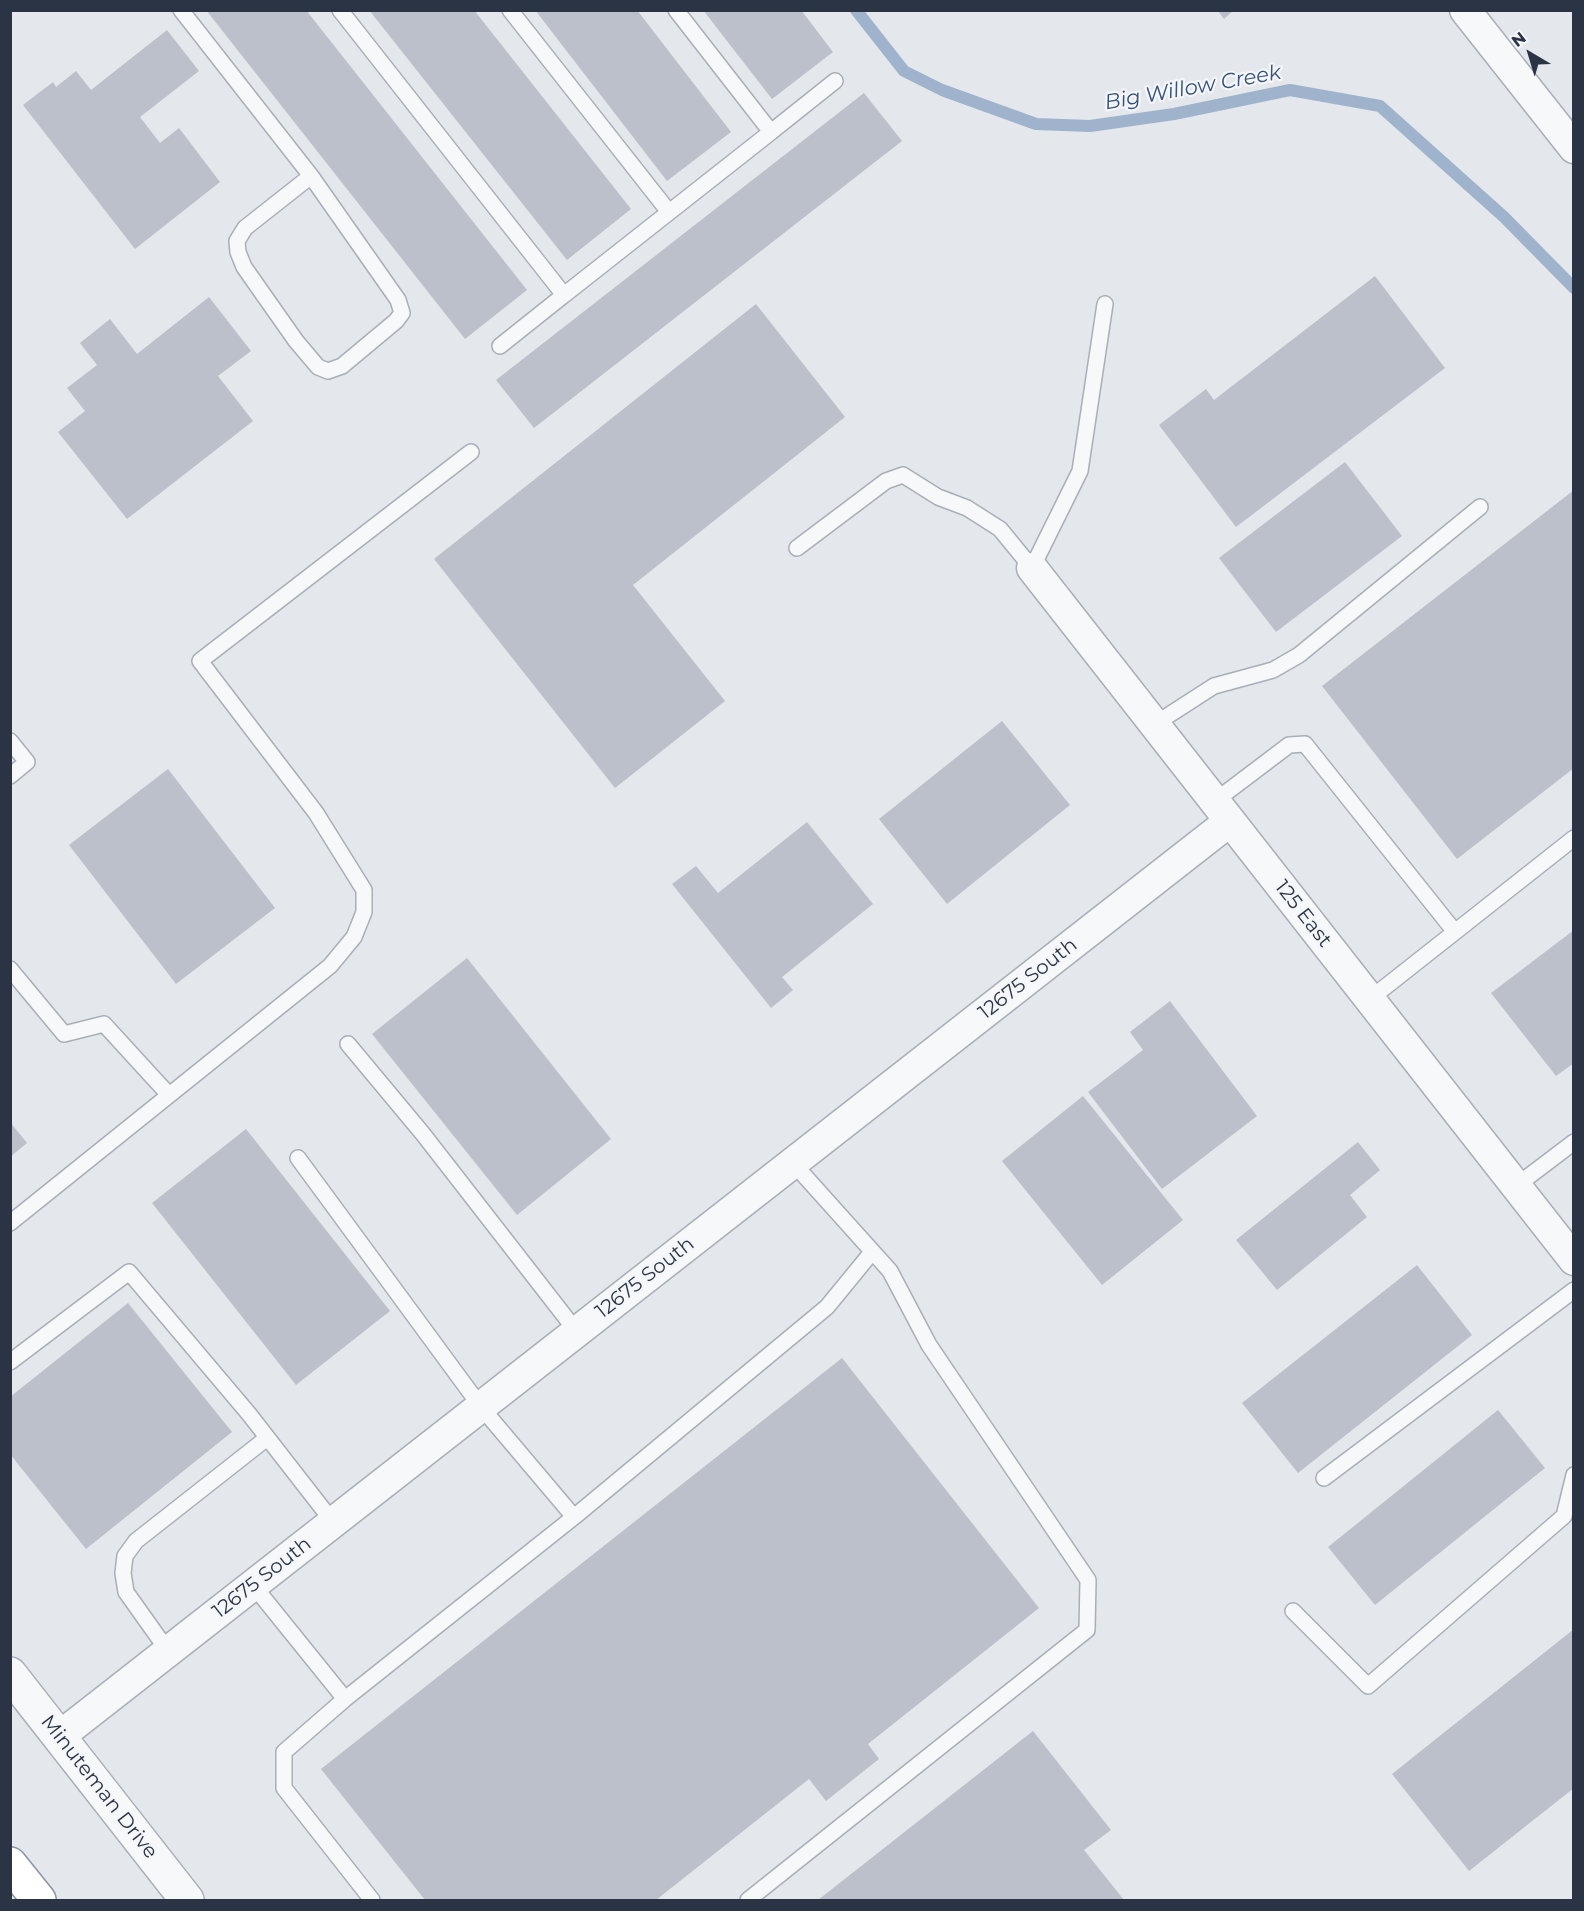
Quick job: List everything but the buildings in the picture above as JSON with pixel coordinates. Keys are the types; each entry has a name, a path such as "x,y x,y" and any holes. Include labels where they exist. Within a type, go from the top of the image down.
{"highway":[{"path":"10,1864 39,1900"}],"street":[{"path":"1465,10 1574,148"},
{"name":"125 East","path":"1032,568 1574,1260"},
{"name":"12675 South","path":"60,1736 793,1163 1222,811"},
{"name":"Minuteman Drive","path":"10,1674 187,1900"}],"lane":[{"path":"181,10 311,176 398,300 402,313 396,321 342,366 328,371 318,366 296,341 244,267 238,252 237,241 245,228 311,176"},
{"path":"340,10 564,295"},
{"path":"510,10 669,212"},
{"path":"676,10 771,132"},
{"path":"500,346 835,81"},
{"path":"797,549 886,481 903,475 938,497 967,508 1000,529 1032,568 1080,471 1105,304"},
{"path":"10,1223 330,966 354,937 364,912 364,890 316,813 200,661 471,452"},
{"path":"1155,724 1214,686 1273,670 1299,655 1480,507"},
{"path":"10,741 27,762 10,776"},
{"path":"1222,811 1288,745 1305,744 1455,932"},
{"path":"1370,999 1574,838"},
{"path":"10,969 64,1034 104,1024 170,1095"},
{"path":"348,1044 423,1134 577,1332"},
{"path":"1516,1186 1574,1142"},
{"path":"298,1158 481,1407 574,1517"},
{"path":"748,1900 1087,1630 1088,1580 929,1345 890,1271 793,1163"},
{"path":"372,1900 284,1788 284,1752 345,1699 574,1517 827,1307 872,1252"},
{"path":"10,1362 129,1272 267,1438 333,1522"},
{"path":"1324,1478 1574,1290"},
{"path":"168,1651 126,1592 123,1573 124,1556 136,1541 267,1438"},
{"path":"1293,1611 1368,1686 1564,1516 1574,1474"},
{"path":"253,1585 345,1699"}],"waterway":[{"name":"Big Willow Creek","path":"856,10 904,71 942,90 1036,124 1090,126 1174,114 1290,90 1380,106 1504,217 1574,288"}]}
